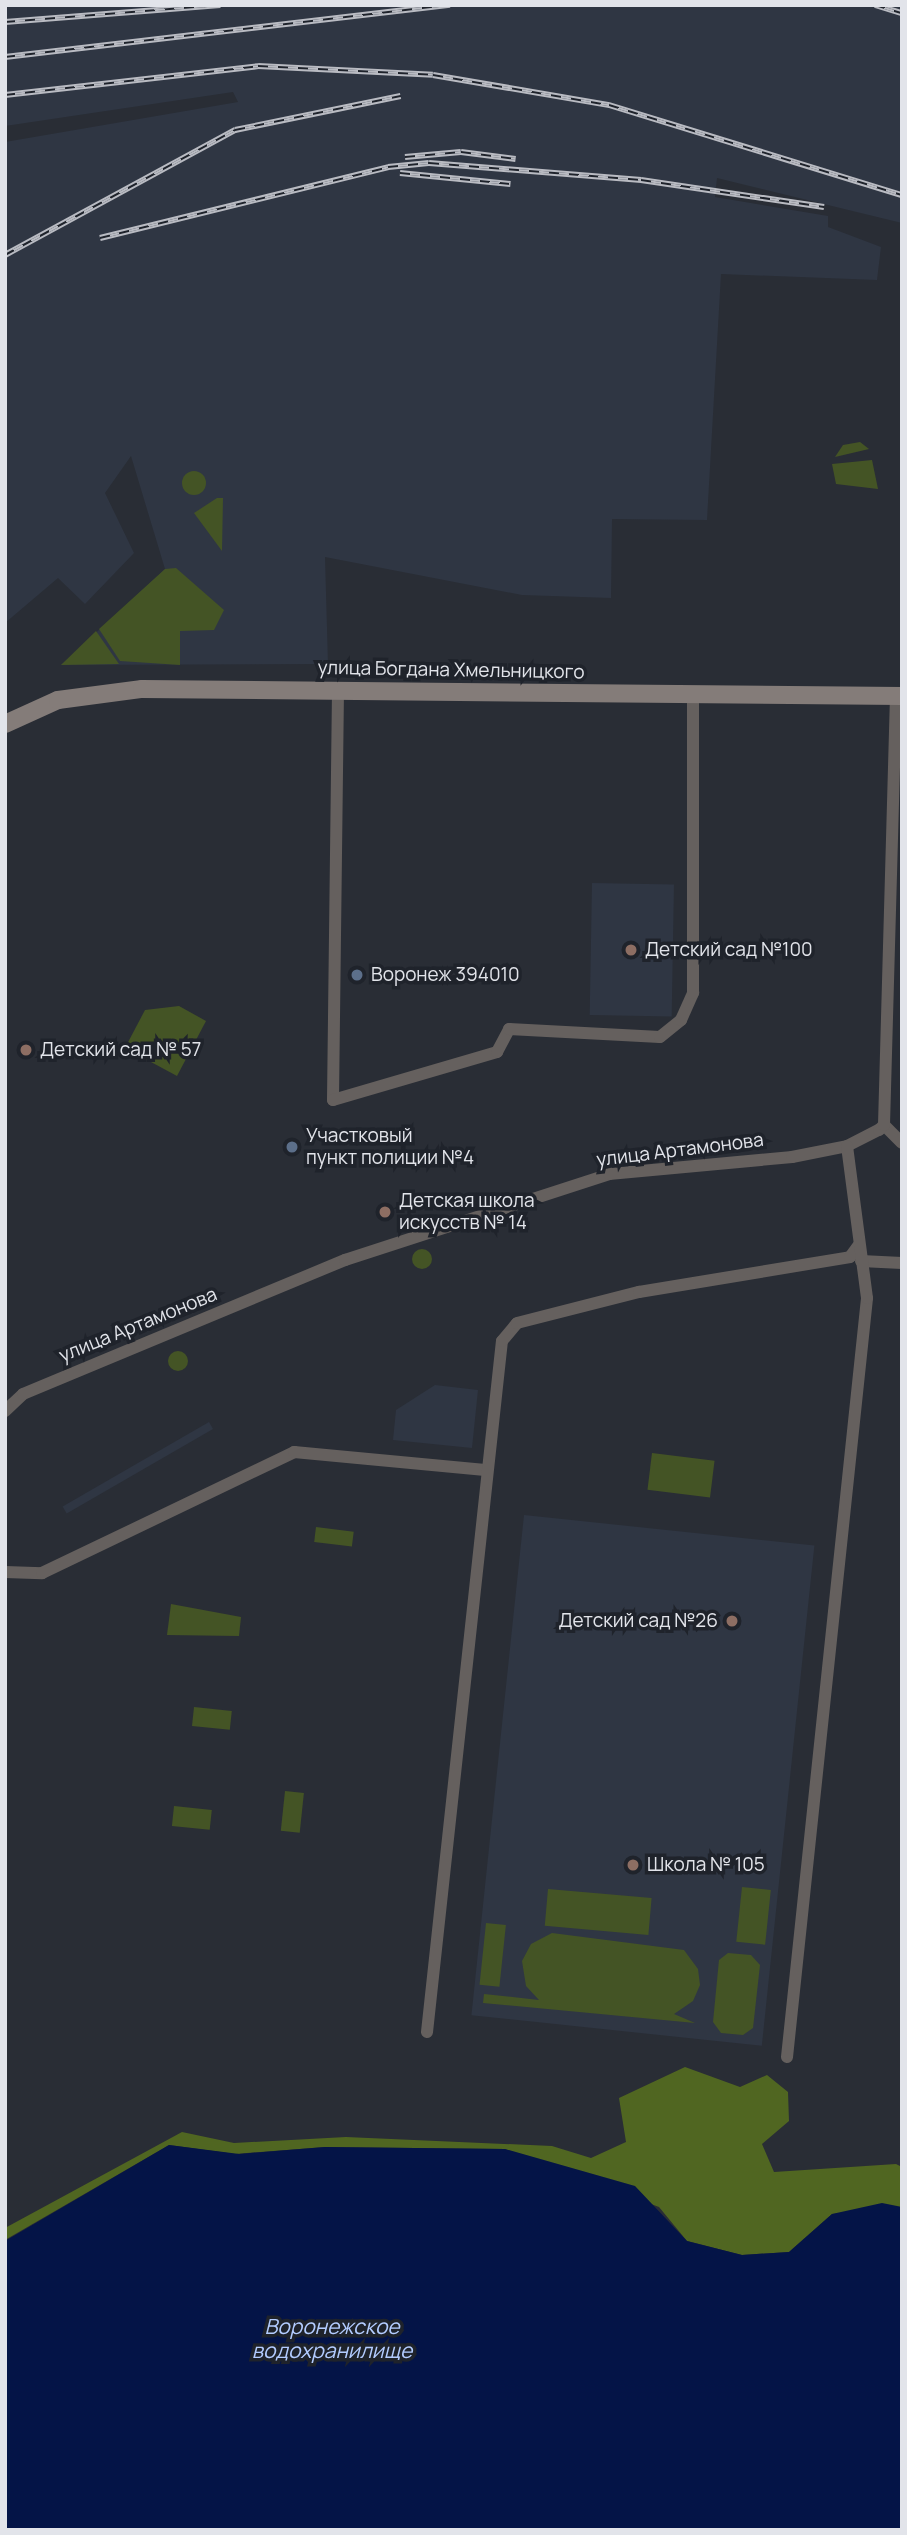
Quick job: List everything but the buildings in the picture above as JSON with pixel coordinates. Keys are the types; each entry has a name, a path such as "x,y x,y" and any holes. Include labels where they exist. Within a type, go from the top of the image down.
{"main road":[{"name":"улица Богдана Хмельницкого","path":"5,724 58,700 106,691 338,690 899,695"}],"street":[{"path":"338,690 333,1100 497,1052 509,1029 660,1037 681,1020 693,993 693,693"},
{"path":"899,695 884,1125 902,1143"},
{"name":"улица Артамонова","path":"5,1411 23,1394 345,1260 609,1174 847,1146 884,1125"},
{"path":"787,2057 867,1298 858,1246 847,1146"},
{"path":"427,2032 496,1358 517,1324 639,1292 850,1257 858,1246"},
{"path":"861,1261 902,1263"},
{"path":"5,1572 42,1573 294,1452 485,1470"}],"shaded area":[{"path":"5,5 902,5 902,223 717,178 715,197 828,216 828,227 881,247 877,280 721,274 707,520 612,519 611,598 522,595 325,557 328,664 61,665 165,569 131,456 105,493 134,553 85,604 58,578 5,623 5,142 238,102 233,92 5,126"},
{"name":"Детский сад №100","path":"592,883 674,884 672,1016 590,1015"},
{"path":"435,1385 478,1390 472,1448 393,1440 396,1410"},
{"path":"209,1422 213,1429 67,1513 63,1506"},
{"name":"Школа № 105","path":"524,1515 814,1546 762,2046 471,2015"}],"green space":[{"path":"860,442 869,449 835,457 843,445"},
{"path":"872,460 878,489 836,484 832,464"},
{"path":"194,471 202,475 206,483 202,491 194,495 186,491 182,483 186,475"},
{"path":"217,498 223,498 222,551 194,513"},
{"path":"176,568 224,610 214,630 180,631 180,665 120,661 99,629 165,569"},
{"path":"96,631 119,664 61,665"},
{"path":"179,1006 206,1021 177,1076 125,1048 145,1010"},
{"path":"418,1249 426,1249 432,1259 426,1269 418,1269 412,1263 412,1255"},
{"path":"178,1351 185,1354 188,1361 185,1368 178,1371 171,1368 168,1361 171,1354"},
{"path":"652,1453 715,1461 710,1497 647,1490"},
{"path":"316,1527 354,1532 352,1547 314,1542"},
{"path":"171,1604 241,1617 239,1636 167,1635"},
{"path":"194,1707 232,1711 230,1730 192,1726"},
{"path":"285,1791 304,1793 300,1833 281,1831"},
{"path":"174,1806 212,1810 210,1830 172,1826"},
{"path":"742,1887 771,1890 765,1945 736,1942"},
{"path":"548,1889 652,1898 648,1935 545,1926"},
{"path":"486,1923 506,1925 499,1987 480,1985"},
{"path":"552,1933 684,1950 698,1969 700,1985 693,2001 674,2014 695,2023 483,2003 484,1994 539,2000 526,1986 522,1961 531,1944"},
{"path":"728,1953 751,1955 760,1965 753,2028 743,2035 721,2033 713,2022 719,1960"},
{"path":"685,2067 740,2087 767,2075 788,2092 789,2121 762,2144 774,2172 896,2164 902,2167 902,2208 832,2214 789,2252 742,2255 687,2241 659,2207 505,2149 325,2147 235,2154 169,2145 5,2240 5,2228 182,2132 234,2143 346,2137 552,2146 591,2158 626,2142 619,2098"}],"water":[{"name":"Воронежское водохранилище","path":"169,2145 239,2154 325,2147 505,2149 635,2186 687,2241 742,2255 789,2252 832,2214 882,2203 902,2207 902,2530 5,2530 5,2241"}],"railway":[{"path":"5,22 220,5"},
{"path":"5,57 450,5"},
{"path":"875,5 902,13"},
{"path":"5,95 258,66 433,75 609,105 902,195"},
{"path":"5,255 235,130 401,96"},
{"path":"405,157 461,152 516,159"},
{"path":"100,238 388,167 429,163 641,180 824,207"},
{"path":"400,173 510,184"}],"place":[{"name":"Детский сад №100","path":"631,950"},
{"name":"Воронеж 394010","path":"357,975"},
{"name":"Детский сад № 57","path":"26,1050"},
{"name":"Участковый пункт полиции №4","path":"292,1147"},
{"name":"Детская школа искусств № 14","path":"385,1212"},
{"name":"Детский сад №26","path":"732,1621"},
{"name":"Школа № 105","path":"633,1865"}]}
